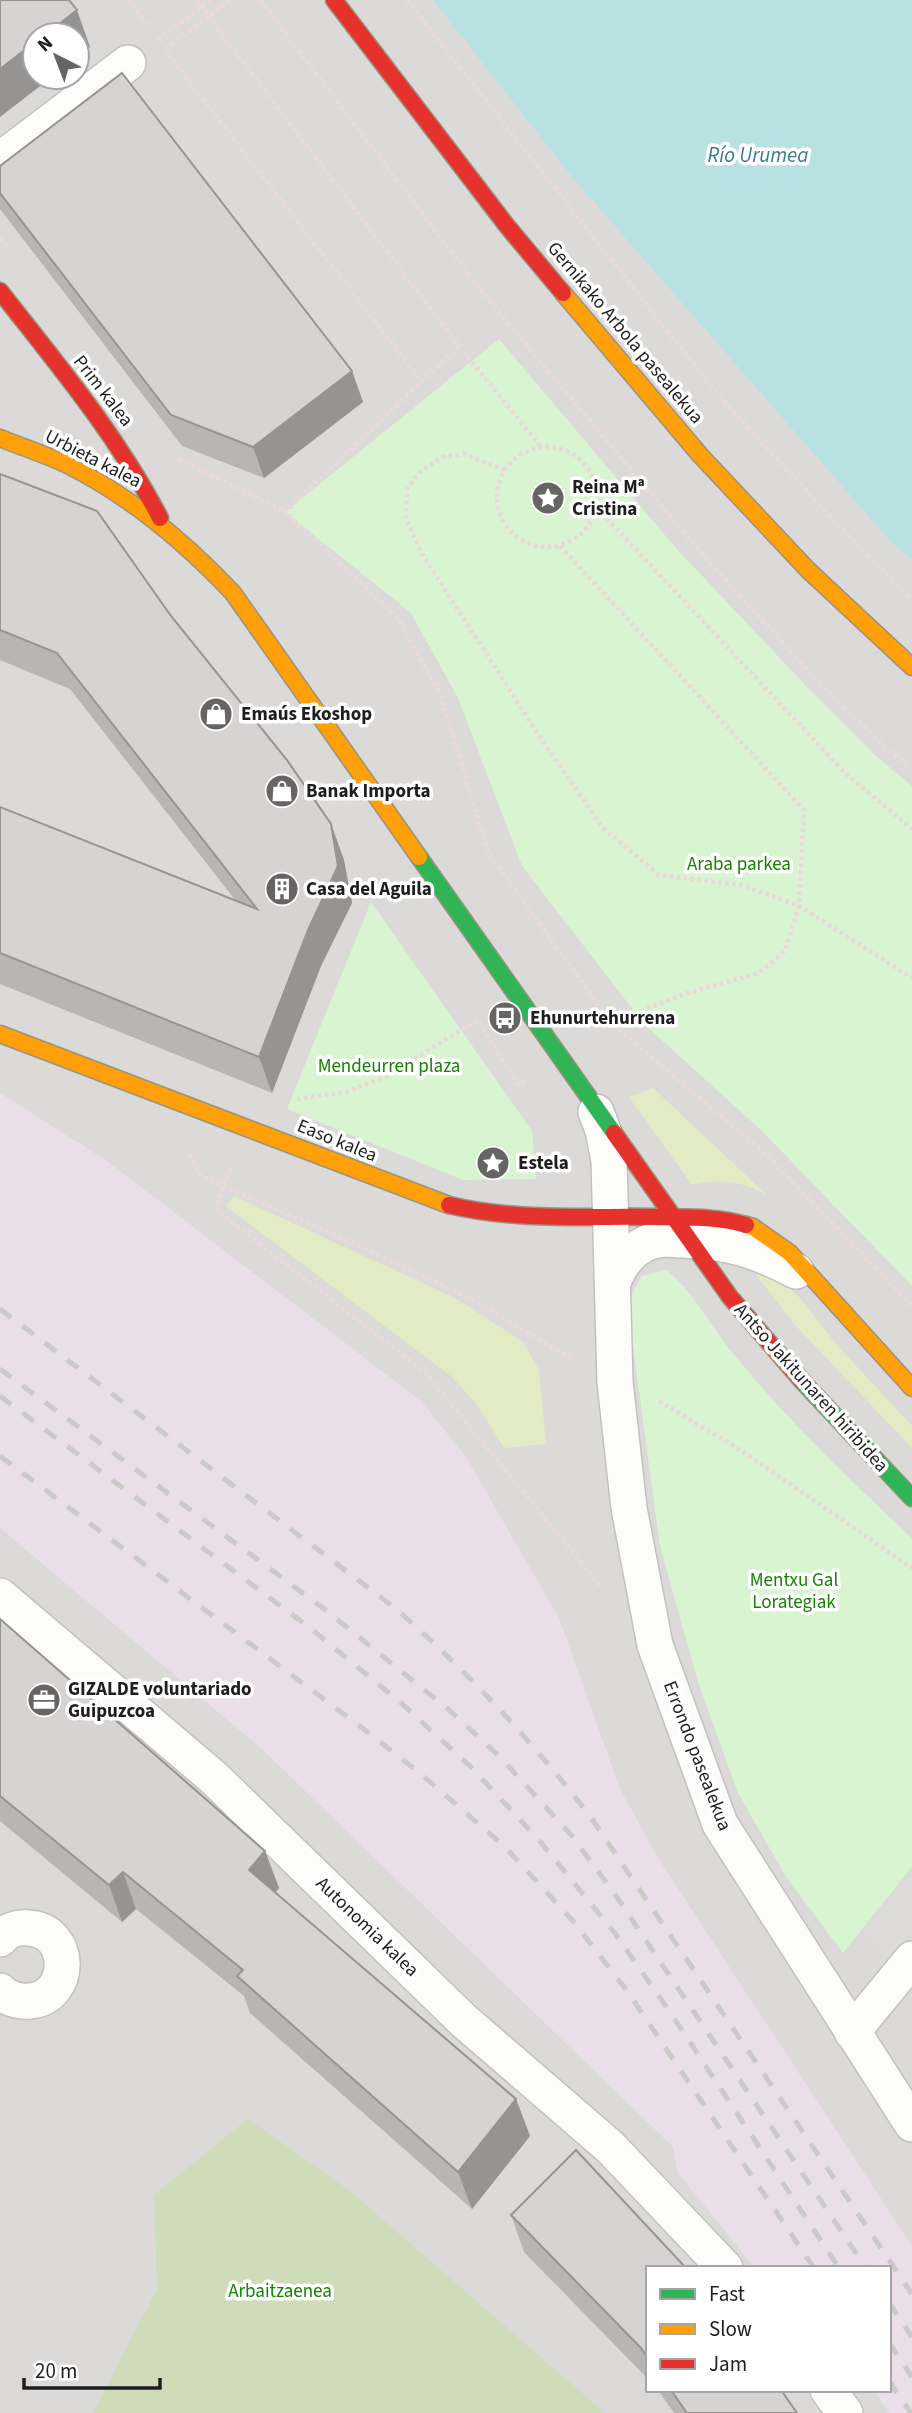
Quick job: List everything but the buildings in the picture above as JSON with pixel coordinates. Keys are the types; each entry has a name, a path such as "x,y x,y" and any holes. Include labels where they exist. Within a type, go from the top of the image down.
{"main road":[{"name":"Gernikako Arbola pasealekua","path":"334,0 508,226 700,455 808,570 912,667"},
{"name":"Prim kalea","path":"0,291 116,441 134,468 162,523"},
{"name":"Urbieta kalea","path":"0,438 73,468 105,485 162,523"},
{"path":"162,523 233,593 592,1103"},
{"name":"Easo kalea","path":"0,1034 442,1203 509,1215 611,1216 682,1228"},
{"name":"Antso Jakitunaren hiribidea","path":"592,1103 730,1297 789,1369 912,1498"},
{"path":"823,1292 912,1388"}],"street":[{"path":"0,160 128,63"},
{"path":"592,1103 603,1130 609,1161 613,1282"},
{"path":"613,1282 629,1255 642,1245 682,1228 770,1257 798,1272 823,1292"},
{"name":"Errondo pasealekua","path":"613,1282 615,1382 629,1508 655,1645 720,1824 912,2124"},
{"name":"Autonomia kalea","path":"0,1596 213,1777 463,2020 610,2147 723,2266"},
{"path":"0,1991 13,2000 36,2001 55,1988 63,1968 59,1947 44,1932 23,1927 1,1933"},
{"path":"852,2032 912,1959"},
{"path":"829,2392 845,2413"}],"path":[{"path":"128,0 421,381"},
{"path":"196,0 459,346 542,448"},
{"path":"128,63 210,0"},
{"path":"260,0 476,284 679,527 815,679 885,747 912,769"},
{"path":"407,0 713,389 835,522 912,600"},
{"path":"459,346 285,512 397,617 440,693 488,852 611,1023 766,1154 912,1306"},
{"path":"542,448 558,448 573,454 585,464 594,477 597,492 597,508 584,532 573,541 545,548 530,545 517,538 506,527 499,514 496,499 505,470 514,459 542,448"},
{"path":"505,470 464,454 442,457 419,472 407,489 406,519 422,554 536,731 602,827 659,875 743,885 799,906 912,978"},
{"path":"597,508 846,774 912,828"},
{"path":"560,546 804,810 799,906 785,951 759,973 684,994 611,1023 519,1085 477,1020 387,1076 346,1092 260,1105 223,1186 217,1211 426,1373 608,1596"},
{"path":"186,1145 201,1176 354,1243 468,1297 590,1370 668,1406 742,1451 912,1568"}],"shaded area":[{"path":"0,0 912,0 912,2413 0,2413"},
{"path":"0,1093 107,1161 421,1401 466,1457 559,1618 620,1789 658,1858 912,2246 912,2413 889,2413 875,2392 891,2392 891,2266 753,2266 678,2173 673,2147 262,1749 0,1528"},
{"path":"912,1867 912,1999 862,1930"}],"green space":[{"name":"Araba parkea","path":"499,339 675,547 807,687 877,757 912,786 912,1286 761,1130 645,1025 522,866 458,698 411,613 285,512"},
{"name":"Mendeurren plaza","path":"371,902 532,1131 536,1179 463,1180 287,1109"},
{"path":"653,1088 767,1195 731,1182 692,1185 629,1097"},
{"path":"234,1196 457,1299 523,1342 539,1370 546,1444 504,1448 476,1403 452,1377 226,1206"},
{"path":"744,1259 776,1275 800,1298 836,1344 912,1426 912,1448 794,1324"},
{"name":"Mentxu Gal Lorategiak","path":"666,1270 695,1300 727,1346 777,1405 843,1473 912,1538 912,1867 843,1953 786,1877 738,1793 698,1682 660,1546 627,1303 642,1276"},
{"name":"Arbaitzaenea","path":"248,2119 349,2190 605,2413 93,2413 157,2289 154,2195"}],"water":[{"name":"Río Urumea","path":"433,0 912,0 912,560 891,542 572,177"}],"railway":[{"path":"0,1309 395,1608 448,1656 497,1707 545,1760 590,1816 912,2294"},
{"path":"0,1369 323,1608 448,1709 499,1756 573,1837 616,1896 865,2266"},
{"path":"0,1396 310,1628 400,1702 471,1767 538,1839 614,1932 838,2266"},
{"path":"0,1456 361,1727 421,1774 505,1847 573,1921 625,1988 813,2266"},
{"path":"891,2306 912,2337"},
{"path":"891,2346 912,2377"},
{"path":"891,2384 911,2413"}],"traffic: fast":[{"path":"419,857 614,1133"},
{"path":"802,1381 912,1498"}],"traffic: slow":[{"path":"563,293 700,455 808,570 912,667"},
{"path":"0,438 66,464 112,490 176,538 214,574 233,593 419,857"},
{"path":"0,1034 449,1205"},
{"path":"746,1225 790,1253 912,1388"}],"traffic: jam":[{"path":"334,0 507,226 563,293"},
{"path":"0,291 106,429 160,518"},
{"path":"614,1133 730,1297 802,1381"},
{"path":"449,1205 525,1216 700,1218 746,1225"}],"place":[{"name":"Reina Mª Cristina","path":"548,498"},
{"name":"Emaús Ekoshop","path":"216,714"},
{"name":"Banak Importa","path":"282,791"},
{"name":"Casa del Aguila","path":"282,889"},
{"name":"Ehunurtehurrena","path":"505,1018"},
{"name":"Estela","path":"493,1163"},
{"name":"GIZALDE voluntariado Guipuzcoa","path":"44,1700"}]}
